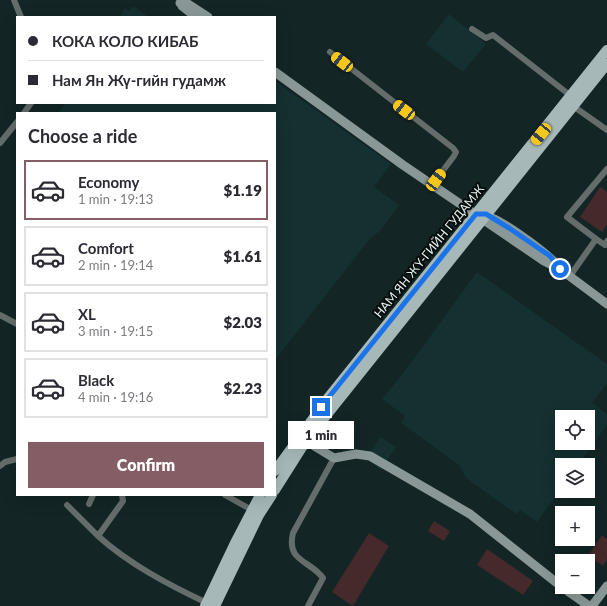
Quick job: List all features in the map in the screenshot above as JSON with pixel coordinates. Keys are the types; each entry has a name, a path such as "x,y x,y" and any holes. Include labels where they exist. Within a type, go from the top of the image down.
{"main road":[{"name":"НАМ ЯН ЖҮ-ГИЙН ГУДАМЖ","path":"276,488 306,441 572,101 607,50"},
{"name":"НАМ ЯН ЖҮ-ГИЙН ГУДАМЖ","path":"572,101 607,64"},
{"name":"НАМ ЯН ЖҮ-ГИЙН ГУДАМЖ","path":"276,470 328,398 481,216"},
{"path":"212,605 252,510 259,496"},
{"path":"212,605 259,515 271,496"}],"street":[{"path":"14,0 21,16"},
{"path":"177,1 195,16"},
{"path":"177,1 188,4 206,16"},
{"path":"472,29 486,38 492,35 607,130"},
{"path":"330,52 453,148 456,152 454,156 432,185"},
{"path":"276,73 432,185 481,216 544,261 560,269 607,304"},
{"path":"25,112 31,104"},
{"path":"0,142 16,123"},
{"path":"607,169 567,217 604,245 607,241"},
{"path":"570,276 596,239"},
{"path":"0,315 16,323"},
{"path":"306,441 334,458 356,454 370,456 470,514 555,581"},
{"path":"308,606 323,578 297,557 291,543 293,533 334,458"},
{"path":"0,466 5,462 16,459"},
{"path":"89,504 93,496"},
{"path":"98,536 123,501 122,496"},
{"path":"227,496 252,510"},
{"path":"67,505 114,550 182,590 212,605"},
{"path":"592,606 607,586"},
{"path":"572,594 589,606"}],"shaded area":[{"path":"133,6 147,16 121,16 125,8 129,11"},
{"path":"449,14 486,44 463,72 426,44"},
{"path":"276,82 391,164 374,187 399,205 380,231 369,240 276,359 276,112 60,112 64,104 276,104"},
{"path":"600,187 607,192 607,225 602,232 580,217"},
{"path":"477,272 607,364 607,383 592,403 607,414 607,425 595,442 595,410 555,410 555,450 589,450 583,458 555,458 555,497 537,522 520,510 516,514 466,478 459,465 401,423 405,416 382,399 404,372"},
{"path":"380,437 396,447 381,470 366,459"},
{"path":"434,521 450,531 444,541 428,531"},
{"path":"369,533 389,546 353,606 332,592"},
{"path":"602,535 607,539 607,559 603,566 595,561 595,554 589,554"},
{"path":"487,549 533,581 523,595 477,565"}],"route":[{"path":"321,407 476,214 486,214 509,228 550,256 560,269"}]}
